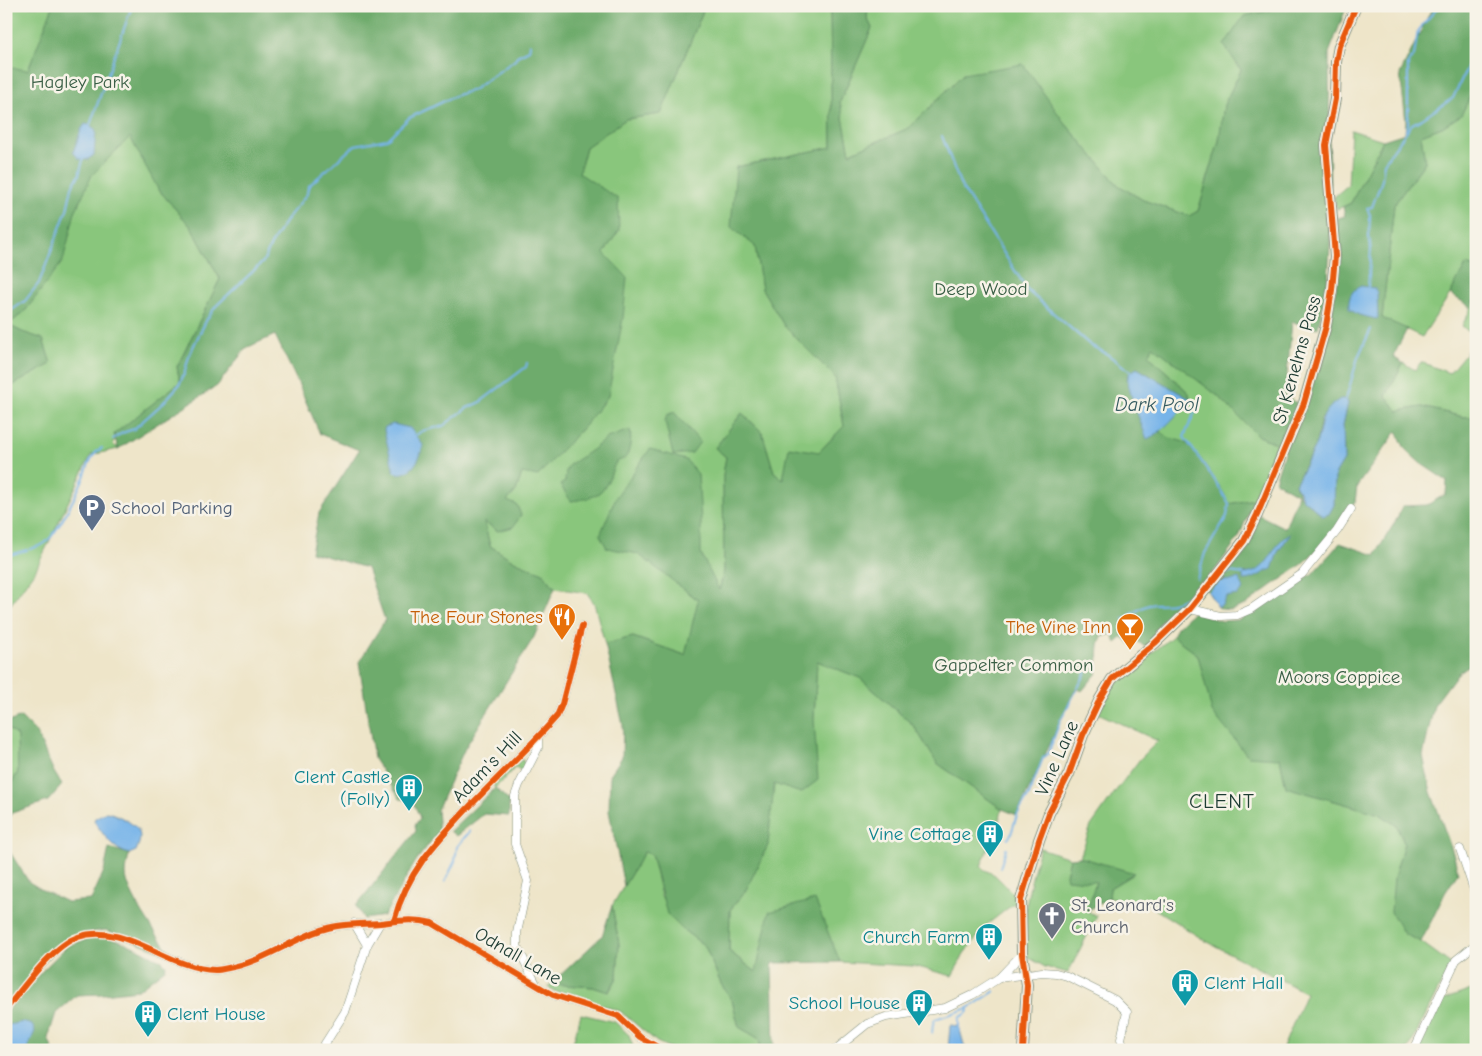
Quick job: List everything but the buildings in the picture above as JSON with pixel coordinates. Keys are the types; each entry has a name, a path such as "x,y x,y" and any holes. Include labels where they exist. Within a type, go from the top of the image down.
{"street":[{"name":"St Kenelms Pass","path":"1190,609 1244,541 1257,514 1304,403 1326,326 1335,256 1326,145 1335,99 1334,76 1339,46 1356,6"},
{"path":"1190,609 1220,616 1237,615 1251,610 1302,574 1337,531 1351,509"},
{"name":"Vine Lane","path":"1023,1050 1027,985 1022,954 1021,900 1049,813 1069,774 1083,735 1112,679 1190,609"},
{"name":"Adam's Hill","path":"394,921 400,900 432,846 557,716 562,704 582,626"},
{"path":"536,984 517,946 517,933 528,881 515,844 515,796 538,748 538,737"},
{"path":"519,756 530,764"},
{"path":"1460,849 1476,896"},
{"name":"Odnall Lane","path":"6,1009 40,968 66,943 78,937 107,933 139,945 175,962 202,969 216,970 251,963 326,927 354,923 417,920 432,923 553,996 618,1016 640,1037 663,1050"},
{"path":"354,923 367,944"},
{"path":"321,1050 345,1012 367,944 380,923"},
{"path":"1414,1050 1456,960 1476,944"},
{"path":"835,1050 867,1024 886,1017 945,1008 972,995 999,978 1022,954"},
{"path":"999,978 1042,972 1062,975 1115,1000 1127,1012 1121,1039 1125,1050"}],"green space":[{"name":"Hagley Park","path":"6,6 218,6 158,189 192,228 220,279 177,367 180,382 116,434 113,444 118,449 91,455 36,569 6,611 6,389 51,364 43,339 8,325 24,312 6,319"},
{"name":"Hagley Park","path":"53,6 705,6 661,114 626,119 586,147 579,173 618,199 619,230 604,253 627,277 623,318 608,396 585,425 538,476 522,473 516,491 507,501 517,505 521,515 513,527 498,531 484,522 490,546 516,562 543,573 555,588 534,637 465,748 437,810 439,831 416,861 384,916 364,919 356,906 416,831 415,825 420,818 413,801 400,799 374,759 359,662 385,620 367,568 311,552 319,513 359,450 320,434 275,335 246,348 217,386 118,449 114,434 180,382 177,367 220,279 192,228 158,189 130,137 92,175 75,212 63,261 26,310 8,325 43,339 51,364 6,389 6,67 28,70"},
{"path":"705,6 830,6 832,147 736,167 755,246 762,289 785,327 835,377 844,426 819,452 783,480 774,472 762,432 742,413 715,448 726,457 723,475 724,571 719,591 685,655 633,637 605,644 594,603 587,593 555,588 543,573 516,562 490,546 484,521 498,531 507,501 516,491 522,473 527,473 564,447 585,425 608,396 604,253 619,230 579,173 586,147 626,119 661,114"},
{"name":"Deep Wood","path":"830,6 868,6 867,18 872,28 840,102 850,153 909,128 963,74 1023,64 1064,122 1118,185 1143,200 1189,216 1198,211 1219,141 1224,105 1241,70 1224,45 1244,16 1289,6 1347,6 1329,53 1330,245 1328,279 1318,328 1292,322 1285,396 1299,404 1278,444 1258,436 1218,396 1153,346 1148,355 1189,393 1190,399 1137,368 1127,378 1142,427 1151,437 1160,430 1169,438 1186,443 1209,471 1229,504 1254,499 1239,537 1216,569 1190,597 1187,604 1145,647 1136,640 1131,645 1123,637 1116,643 1112,634 1102,637 1099,645 1097,673 1082,691 1076,688 1017,815 1002,809 937,763 914,726 860,678 817,661 814,718 818,780 801,793 774,784 768,845 746,890 730,910 729,951 756,972 769,912 815,900 840,962 772,963 774,1050 762,1050 758,1038 739,1027 732,1000 721,984 705,946 682,929 667,914 651,854 644,852 624,886 609,811 610,775 622,757 623,725 605,644 633,637 685,655 698,600 638,554 607,548 600,535 616,497 650,449 686,460 698,474 701,554 719,590 724,571 723,475 726,457 715,448 742,413 762,432 774,472 783,479 789,447 819,452 844,426 835,377 785,327 762,289 755,246 731,227 736,167 832,147"},
{"path":"868,6 1289,6 1244,16 1241,70 1224,105 1219,141 1198,211 1189,216 1143,200 1118,185 1064,122 963,74 909,128 850,153 840,102 872,28 867,18"},
{"name":"Moors Coppice","path":"1433,6 1476,6 1476,85 1461,115 1442,127 1421,135 1425,162 1394,205 1382,318 1407,329 1393,357 1403,363 1386,396 1398,411 1422,407 1464,417 1476,417 1476,656 1468,666 1458,673 1434,705 1423,756 1431,792 1454,856 1458,873 1445,893 1421,942 1404,934 1391,912 1394,878 1404,843 1397,826 1380,814 1286,787 1280,758 1248,756 1212,712 1198,655 1173,636 1177,627 1193,612 1222,621 1239,620 1312,574 1340,543 1375,555 1398,517 1402,506 1427,505 1446,494 1447,481 1420,463 1405,449 1397,431 1357,486 1355,502 1343,512 1339,526 1304,563 1245,605 1231,610 1218,607 1206,589 1243,553 1259,515 1285,528 1298,495 1275,481 1336,289 1338,218 1345,216 1343,207 1351,203 1383,140 1405,133 1406,121 1400,74","holes":["1348,403 1343,425 1344,460 1335,475 1334,505 1323,516 1299,495 1295,484 1316,444 1321,419"]},
{"path":"1476,85 1476,268 1466,265 1422,337 1382,318 1394,205 1425,162 1421,135 1442,127 1461,115"},
{"path":"1351,130 1383,140 1351,203 1337,209 1334,197 1348,185"},
{"path":"1466,265 1476,268 1476,298 1471,307 1450,294"},
{"path":"1476,298 1476,338 1462,326"},
{"path":"1476,341 1476,417 1464,417 1422,407 1398,411 1386,396 1403,363 1415,370 1421,362 1449,373"},
{"path":"1153,345 1218,396 1258,436 1278,444 1254,499 1229,504 1214,479 1190,446 1165,437 1160,430 1189,399 1189,393 1148,355"},
{"path":"674,412 700,442 692,453 673,455 665,421 667,415"},
{"path":"630,430 631,441 628,453 624,459 616,462 604,488 591,497 571,501 560,485 565,482 566,471 569,465 607,438"},
{"path":"1173,636 1198,655 1205,681 1280,758 1286,787 1380,814 1397,826 1404,843 1394,878 1404,934 1421,942 1451,964 1408,1050 1282,1050 1306,993 1204,940 1144,902 1109,898 1110,888 1133,874 1080,857 1091,826 1140,759 1158,741 1098,713 1116,682"},
{"path":"817,661 860,678 914,726 937,763 1002,809 999,822 981,866 995,875 1018,898 1017,901 989,923 966,951 952,976 914,966 840,962 814,900 756,972 729,951 730,910 746,890 767,845 774,784 814,718"},
{"path":"21,717 36,732 62,785 48,801 12,813 6,820 6,793 18,772 17,736 6,727 6,723"},
{"path":"6,727 17,736 18,772 6,793"},
{"path":"523,760 525,766 523,772 516,767 495,788 493,785"},
{"path":"495,788 509,801 509,816 484,814 456,836 450,831"},
{"path":"6,846 29,882 67,902 91,900 104,871 109,848 129,854 126,874 131,892 150,925 169,951 167,954 106,930 92,932 60,944 6,1006"},
{"path":"1040,848 1070,858 1066,875 1096,881 1087,911 1097,916 1068,973 1045,967 1028,957 1025,915 1029,888"},
{"path":"644,852 651,854 661,896 682,929 705,946 721,984 732,1000 739,1027 758,1038 762,1050 675,1050 657,1042 620,1011 551,990 548,987 551,984 593,987 609,992 617,978 619,944 612,906"},
{"path":"1080,857 1134,873 1110,888 1109,898 1087,911 1096,882 1067,879 1066,875 1070,858"},
{"path":"612,906 619,944 617,978 608,992 593,987 551,984 602,936"},
{"path":"97,936 114,939 139,949 162,961 166,965 165,969 138,990 77,995 56,1013 48,1038 53,1050 6,1050 6,1012 67,946"},
{"path":"1471,990 1476,991 1476,1050 1417,1050 1441,1001"},
{"path":"581,1014 615,1022 629,1035 633,1047 639,1050 571,1050"}],"water":[{"path":"85,124 90,125 96,130 94,155 87,160 79,159 73,152"},
{"path":"1361,286 1374,288 1377,292 1378,318 1376,319 1359,315 1349,309 1351,295"},
{"name":"Dark Pool","path":"1137,368 1190,399 1165,427 1147,439 1128,381 1129,373"},
{"path":"1340,399 1346,399 1348,403 1343,425 1344,460 1335,475 1334,505 1329,514 1323,516 1303,499 1295,484 1315,446 1327,410"},
{"path":"393,424 410,428 423,445 420,456 414,466 405,473 394,472 384,430 385,427"},
{"path":"1291,533 1278,552 1272,569 1251,579 1243,580 1243,574 1260,569 1279,543"},
{"path":"1239,578 1243,587 1242,591 1237,595 1226,597 1222,605 1218,607 1208,592 1220,580 1231,581"},
{"path":"106,812 124,819 138,830 140,838 136,851 129,854 123,852 105,836 94,821 95,818"},
{"path":"23,1022 32,1025 35,1031 27,1050 6,1050 6,1027"},
{"path":"950,1026 959,1026 967,1050 948,1050"}],"waterway":[{"path":"90,125 132,6"},
{"path":"1406,130 1408,124 1408,63 1414,56 1418,30 1439,6"},
{"path":"113,439 122,433 134,429 163,403 179,385 190,353 207,319 216,306 263,262 273,241 287,219 307,194 308,187 314,181 355,145 387,139 409,118 457,95 473,90 515,60 517,56 529,50 530,44"},
{"path":"1368,287 1371,248 1369,237 1370,215 1367,208 1372,207 1382,180 1384,163 1412,124 1453,98 1476,45"},
{"path":"942,136 961,186 1028,291 1090,345 1107,354 1131,372"},
{"path":"6,314 25,301 39,283 67,210 72,187 79,175 83,160"},
{"path":"1346,399 1358,357 1371,329"},
{"path":"416,435 422,431 443,426 467,408 479,403 526,367 527,363"},
{"path":"1197,579 1205,553 1227,516 1229,504 1184,437 1194,414 1200,407"},
{"path":"30,549 45,543 56,531 72,502 90,461 102,448"},
{"path":"6,556 27,550"},
{"path":"1224,574 1230,572 1243,574"},
{"path":"1124,619 1146,606 1171,603 1185,598"},
{"path":"1008,839 1017,815 1029,795 1043,758 1048,754 1061,719 1089,667"},
{"path":"445,882 455,861 457,847 470,831"},
{"path":"1000,868 1006,849"},
{"path":"932,1033 935,1019 969,1008 995,991"},
{"path":"959,1026 959,1018 967,1013 969,1008"}],"cycle path":[{"path":"1023,1050 1027,985 1022,954 1021,900 1049,813 1069,774 1083,735 1112,679 1155,643 1190,609 1244,541 1257,515 1304,403 1326,326 1332,290 1335,256 1326,145 1335,99 1336,62 1339,46 1356,6"},
{"path":"394,921 406,888 414,873 434,846 557,716 562,704 582,626"},
{"path":"6,1009 49,958 68,942 78,937 95,934 112,935 129,940 180,962 198,968 217,970 252,961 325,929 406,920 432,923 553,995 618,1016 640,1037 663,1050"}],"place":[{"name":"School Parking","path":"92,532"},
{"name":"The Four Stones","path":"562,641"},
{"name":"The Vine Inn","path":"1130,651"},
{"name":"Clent Castle (Folly)","path":"409,812"},
{"name":"Vine Cottage","path":"990,858"},
{"name":"St. Leonard's Church","path":"1052,940"},
{"name":"Church Farm","path":"989,961"},
{"name":"Clent Hall","path":"1185,1007"},
{"name":"School House","path":"919,1027"},
{"name":"Clent House","path":"148,1038"}],"district":[{"name":"CLENT","path":"1222,801"}],"park label":[{"name":"Gappelter Common","path":"1014,665"}]}
